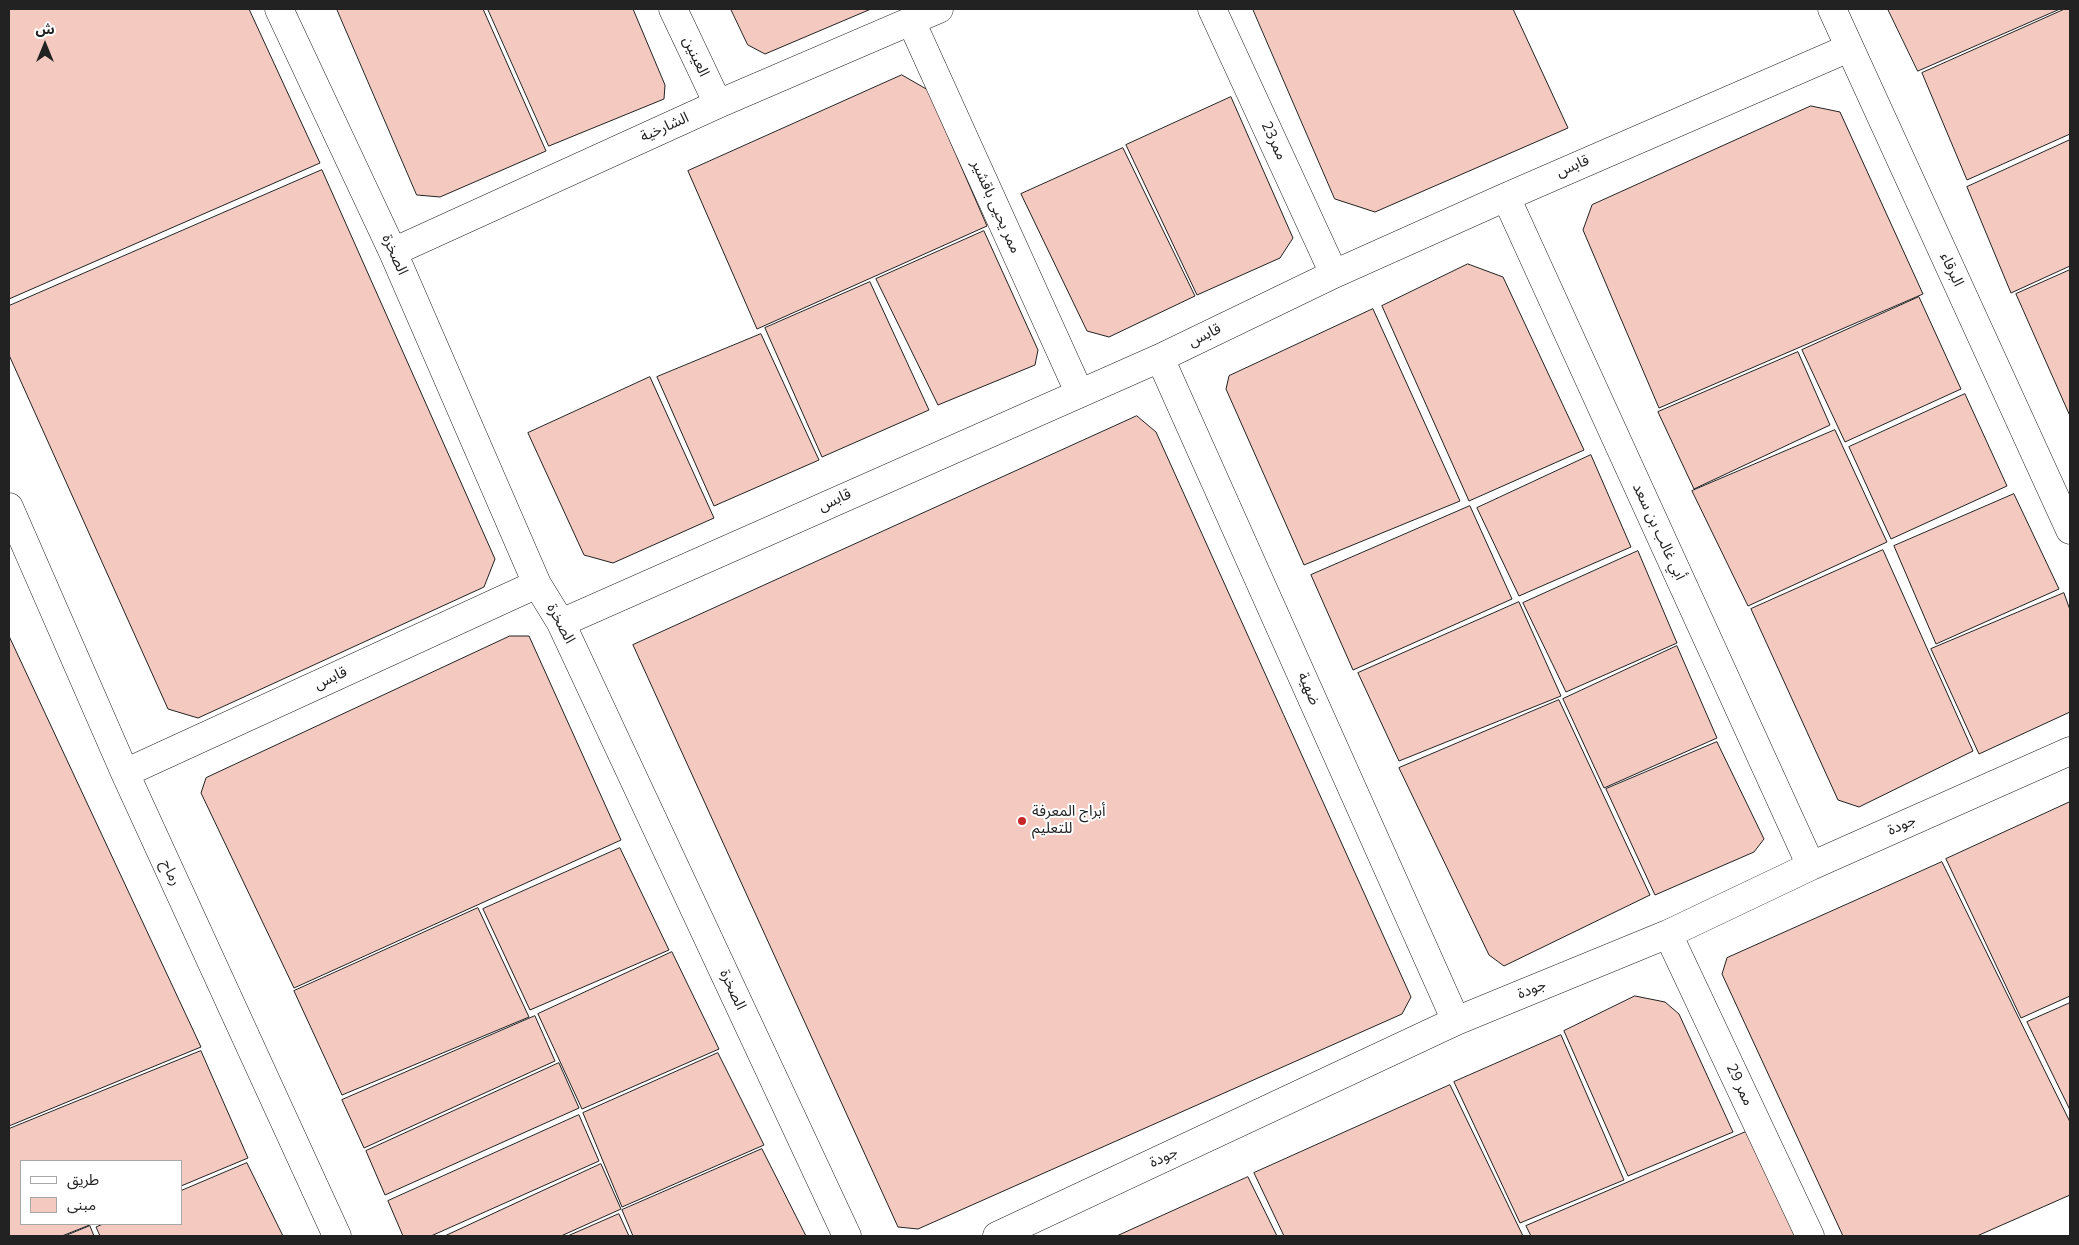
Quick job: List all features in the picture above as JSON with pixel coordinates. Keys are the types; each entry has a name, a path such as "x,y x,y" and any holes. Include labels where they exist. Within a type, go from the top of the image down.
{"street":[{"name":"الصخرة","path":"279,9 393,252 537,584 561,623 846,1236"},
{"name":"العينين","path":"673,9 718,104"},
{"name":"الشارخية","path":"393,252 718,104 939,9"},
{"name":"ممر23","path":"1212,9 1334,274"},
{"name":"البرقاء","path":"1832,9 2070,530"},
{"name":"ممر يحيى باقشير","path":"911,21 1079,392"},
{"name":"قابس","path":"561,623 1079,392 1160,358 1334,274 1506,197 1849,48"},
{"name":"أبي غالب بن سعد","path":"1506,197 1811,866"},
{"name":"ضهية","path":"1160,358 1456,1021"},
{"name":"رماح","path":"9,507 125,773 337,1236"},
{"name":"قابس","path":"125,773 537,584"},
{"name":"جودة","path":"997,1236 1456,1021 1668,934 1811,866 2070,751"},
{"name":"ممر 29","path":"1668,934 1810,1236"}],"building":[{"path":"9,9 249,9 320,163 9,299"},
{"path":"337,9 483,9 546,151 440,197 417,195"},
{"path":"488,9 633,9 665,85 664,99 549,146"},
{"path":"731,9 871,9 765,54 748,45"},
{"path":"1253,9 1513,9 1568,128 1375,212 1335,199"},
{"path":"1888,9 2060,9 1918,71"},
{"path":"2065,9 2070,9 2070,134 1967,180 1922,73"},
{"path":"902,75 928,90 987,226 757,329 688,171"},
{"path":"1231,97 1293,238 1280,258 1197,295 1126,145"},
{"path":"1811,106 1840,112 1923,294 1659,408 1583,230 1592,205"},
{"path":"2070,140 2070,266 2011,293 1967,187"},
{"path":"1123,148 1195,296 1109,337 1087,331 1021,194"},
{"path":"322,170 495,559 484,587 198,718 168,709 9,355 9,306"},
{"path":"984,231 1038,350 1035,365 938,405 876,279"},
{"path":"1468,264 1503,277 1584,450 1469,501 1382,306"},
{"path":"2070,270 2070,416 2016,294"},
{"path":"870,282 929,410 822,457 765,328"},
{"path":"1919,297 1961,389 1845,442 1802,350"},
{"path":"1373,309 1460,501 1304,565 1226,389 1229,376"},
{"path":"761,334 819,460 714,506 657,377"},
{"path":"1798,352 1830,425 1694,489 1658,412"},
{"path":"650,377 714,518 613,563 584,555 528,433"},
{"path":"1965,394 2007,486 1891,539 1849,447"},
{"name":"أبراج المعرفة للتعليم","path":"1137,416 1156,432 1411,997 1402,1014 918,1229 898,1227 633,645"},
{"path":"1835,430 1887,542 1748,606 1692,491"},
{"path":"1591,455 1631,547 1519,596 1477,508"},
{"path":"2014,494 2059,589 1936,644 1894,546"},
{"path":"1470,506 1512,599 1353,670 1311,575"},
{"path":"1883,550 1973,751 1859,807 1838,800 1751,609"},
{"path":"1638,551 1677,643 1566,692 1523,603"},
{"path":"2064,593 2070,610 2070,712 1979,754 1931,649"},
{"path":"1519,602 1561,696 1399,761 1358,673"},
{"path":"9,636 201,1047 9,1126"},
{"path":"510,636 529,636 621,840 294,988 201,793 206,778"},
{"path":"1677,646 1717,738 1604,788 1563,699"},
{"path":"1559,700 1650,895 1504,966 1489,955 1399,768"},
{"path":"1717,742 1764,839 1754,852 1655,895 1606,789"},
{"path":"2070,802 2070,996 2021,1018 1946,859"},
{"path":"620,848 669,950 530,1010 483,909"},
{"path":"1942,862 2070,1122 2070,1195 1977,1236 1843,1236 1722,974 1727,958"},
{"path":"478,908 529,1017 342,1095 294,991"},
{"path":"672,952 719,1049 582,1109 538,1014"},
{"path":"1635,996 1665,1002 1679,1014 1733,1132 1628,1176 1564,1031"},
{"path":"2070,1003 2070,1110 2027,1022"},
{"path":"535,1016 555,1061 364,1148 342,1100"},
{"path":"1561,1035 1624,1180 1520,1223 1454,1082"},
{"path":"201,1051 248,1158 182,1186 182,1160 20,1160 20,1225 90,1225 62,1236 9,1236 9,1129"},
{"path":"718,1053 764,1145 622,1207 583,1113"},
{"path":"559,1063 579,1108 385,1195 366,1151"},
{"path":"1450,1085 1523,1236 1284,1236 1254,1173"},
{"path":"579,1115 599,1161 431,1236 403,1236 388,1201"},
{"path":"1748,1131 1795,1236 1531,1236 1526,1226"},
{"path":"762,1149 806,1236 633,1236 622,1210"},
{"path":"247,1163 283,1236 100,1236 96,1227 101,1225 182,1225 182,1191"},
{"path":"601,1164 621,1209 561,1236 445,1236"},
{"path":"1248,1177 1277,1236 1117,1236"},
{"path":"619,1214 629,1236 568,1236"},
{"path":"90,1226 94,1236 65,1236"}],"place":[{"name":"أبراج المعرفة للتعليم","path":"1022,821"}]}
